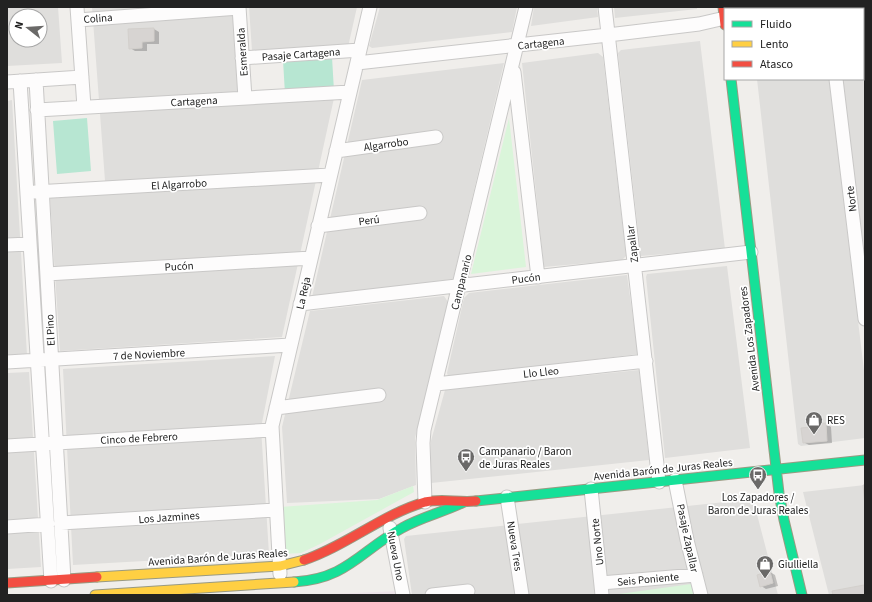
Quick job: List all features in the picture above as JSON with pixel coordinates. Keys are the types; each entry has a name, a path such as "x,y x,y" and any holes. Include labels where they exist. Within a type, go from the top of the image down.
{"street":[{"name":"La Reja","path":"280,584 272,430 290,345 370,7"},
{"name":"Campanario","path":"425,502 423,437 514,63 526,7"},
{"name":"Zapallar","path":"605,7 660,482"},
{"name":"Colina","path":"77,13 239,8"},
{"name":"Esmeralda","path":"239,8 245,98"},
{"path":"77,13 84,107"},
{"name":"Cartagena","path":"357,63 699,24 724,17"},
{"name":"Pasaje Cartagena","path":"242,58 360,50"},
{"name":"Campanario","path":"514,63 538,277"},
{"path":"14,82 82,77"},
{"name":"El Pino","path":"36,80 64,580"},
{"name":"Avenida Los Zapadores","path":"731,80 776,470 784,520 802,595"},
{"name":"Norte","path":"836,80 865,319"},
{"name":"El Pino","path":"14,82 27,193 51,580"},
{"name":"Cartagena","path":"37,110 350,92"},
{"name":"Algarrobo","path":"336,151 436,137"},
{"name":"El Algarrobo","path":"27,193 330,175"},
{"name":"Perú","path":"318,226 420,213"},
{"path":"7,245 30,244"},
{"name":"Pucón","path":"300,304 751,252"},
{"name":"Pucón","path":"47,274 311,258"},
{"name":"7 de Noviembre","path":"7,362 290,345"},
{"name":"Llo Lleo","path":"436,384 646,361"},
{"path":"276,408 379,395"},
{"name":"Cinco de Febrero","path":"7,446 272,430"},
{"name":"Avenida Barón de Juras Reales","path":"7,583 280,566 318,556 339,546 388,518 425,502 443,499 464,502 865,460"},
{"name":"Pasaje Zapallar","path":"675,480 687,540 701,595"},
{"name":"Uno Norte","path":"591,489 602,589"},
{"name":"Nueva Tres","path":"507,497 522,595"},
{"name":"Avenida Barón de Juras Reales","path":"95,595 280,584 311,581 327,577 349,566 391,534 414,522 447,511 464,502"},
{"name":"Los Jazmines","path":"61,523 276,510"},
{"name":"Nueva Uno","path":"388,518 403,595"},
{"path":"7,527 48,524"},
{"name":"Seis Poniente","path":"602,589 696,575"},
{"path":"432,595 468,591"}],"shaded area":[{"path":"7,7 58,7 62,63 7,66"},
{"path":"92,7 232,7 238,101 334,98 282,337 60,351 50,198 106,194"},
{"path":"249,7 357,7 348,47 252,51"},
{"path":"380,7 517,7 512,32 372,48 369,46"},
{"path":"534,7 597,7 598,17 531,26"},
{"path":"614,7 697,7 697,9 615,18"},
{"path":"865,7 865,273 842,80 864,80 864,8 835,8"},
{"path":"700,41 725,249 641,256 618,53 621,50"},
{"path":"598,53 603,57 626,256 622,260 544,267 522,63"},
{"path":"504,63 453,279 312,297 362,80"},
{"path":"757,80 829,80 865,379 865,438 801,446 798,444"},
{"path":"12,100 27,355 7,356 7,101"},
{"path":"727,266 750,448 665,458 646,277 647,274"},
{"path":"627,275 638,354 450,377 448,376 447,373 464,298 469,293"},
{"path":"444,296 448,302 415,438 416,485 379,499 287,503 282,427 310,311"},
{"path":"275,356 261,428 269,554 73,565 63,369"},
{"path":"639,370 649,460 431,483 431,441 445,390"},
{"path":"29,372 41,567 7,569 7,373"},
{"path":"865,485 865,595 829,595 803,492"},
{"path":"753,499 778,595 412,595 404,539 406,536"},
{"path":"400,591 400,595 307,595"}],"green space":[{"path":"332,57 334,91 285,94 283,60"},
{"path":"87,118 91,171 57,174 53,121"},
{"path":"509,118 526,267 471,274"},
{"path":"413,486 414,492 320,544 301,553 282,554 280,507 377,500"},
{"path":"691,584 694,595 612,595"}],"building":[{"path":"154,28 154,41 142,42 142,48 129,49 128,29"},
{"name":"RES","path":"826,423 827,441 803,443 801,428"},
{"path":"863,485 865,485 865,506"},
{"name":"Giulliella","path":"770,571 773,583 760,587 757,575"},
{"path":"864,585 865,595 833,595 832,591"}],"traffic: fast":[{"path":"731,80 779,493 802,595"},
{"path":"476,501 865,460"},
{"path":"294,582 312,580 327,576 340,570 402,528 464,502"}],"traffic: slow":[{"path":"97,577 280,566 304,560"},
{"path":"95,595 294,582"}],"traffic: jam":[{"path":"723,7 724,16"},
{"path":"304,560 335,547 409,507 438,500 476,501"},
{"path":"7,583 97,577"}],"place":[{"name":"RES","path":"814,435"},
{"name":"Campanario / Baron de Juras Reales","path":"466,472"},
{"name":"Los Zapadores / Baron de Juras Reales","path":"758,490"},
{"name":"Giulliella","path":"765,579"}]}
